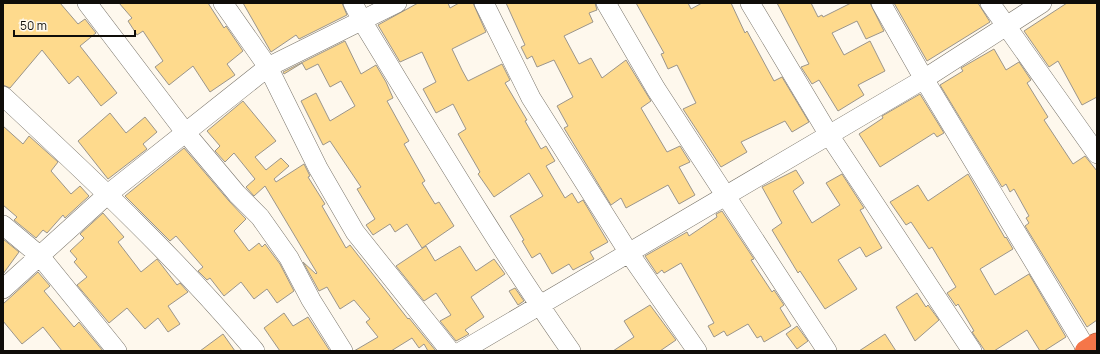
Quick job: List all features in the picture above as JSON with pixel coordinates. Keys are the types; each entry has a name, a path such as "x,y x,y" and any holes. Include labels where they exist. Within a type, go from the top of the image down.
{"highway":[{"path":"1086,351 1097,344"}],"street":[{"path":"88,3 186,132 265,223 289,258 311,300 343,351"},
{"path":"223,3 268,67 318,168 355,232 450,351"},
{"path":"353,3 362,21 538,305 571,351"},
{"path":"3,289 108,194 268,67 397,3"},
{"path":"484,3 531,98 628,253 697,351"},
{"path":"606,3 656,89 827,351"},
{"path":"750,3 829,135 972,351"},
{"path":"881,3 924,79 1086,351"},
{"path":"990,3 1097,154"},
{"path":"462,351 924,79 1042,3"},
{"path":"3,96 108,194 215,304 255,351"},
{"path":"3,225 39,255 117,351"}],"building":[{"path":"3,3 60,3 78,24 85,19 96,33 80,46 117,93 101,106 78,76 69,84 42,50 10,88 3,85"},
{"path":"119,3 208,3 224,28 226,26 243,51 227,64 235,75 210,92 193,66 169,85 155,67 163,61 143,31 137,35 128,21 132,18"},
{"path":"243,3 342,3 347,15 299,39 296,35 271,52"},
{"path":"418,3 448,3 450,8 459,3 473,3 486,32 452,49 468,81 502,64 510,80 505,83 527,120 525,121 541,149 546,146 555,161 546,166 565,198 572,193 578,203 583,200 608,242 590,252 594,259 573,270 569,264 552,274 540,253 532,258 522,241 524,240 510,216 543,196 529,173 494,197 478,174 480,172 458,134 466,129 453,104 436,113 423,89 436,82 422,52 400,62 378,25"},
{"path":"506,3 595,3 597,10 589,13 593,22 564,36 579,64 591,58 602,78 626,60 651,101 641,108 667,152 680,146 690,162 679,167 695,195 679,204 668,185 626,208 621,198 611,205 564,128 568,126 557,106 573,97 554,60 537,67 532,56 527,59 521,47 525,45"},
{"path":"636,3 688,3 691,9 702,3 731,3 745,33 747,31 774,81 782,77 809,122 792,132 785,121 741,142 747,152 721,167 683,109 696,103 677,65 668,69 661,54 664,53"},
{"path":"777,3 811,3 818,17 822,15 823,17 851,3 870,3 884,31 866,39 857,21 832,33 844,55 870,41 885,71 858,85 864,95 838,111 819,80 812,84 801,67 809,64"},
{"path":"894,3 978,3 990,22 927,61"},
{"path":"1067,3 1097,3 1097,97 1082,105 1058,61 1049,67 1024,31"},
{"path":"345,41 361,74 376,65 393,98 387,101 409,141 404,144 425,181 422,183 435,204 439,202 454,226 422,248 407,224 395,232 390,224 373,235 366,225 375,219 357,189 361,187 330,141 323,145 301,101 316,93 330,121 355,106 341,81 330,87 318,64 306,70 302,63 284,74 283,72"},
{"path":"994,49 1006,70 1019,62 1031,80 1027,83 1048,117 1044,120 1073,164 1085,156 1097,171 1097,320 1087,327 1025,226 1029,223 1026,218 1029,216 1014,189 1010,192 1006,184 1002,187 940,85 963,71 961,68"},
{"path":"920,94 944,133 937,137 934,133 880,167 859,134 883,118 882,116"},
{"path":"243,101 276,141 255,157 266,170 281,158 289,166 274,179 276,182 304,164 310,176 308,177 325,204 322,206 346,248 350,245 408,319 409,318 436,351 428,351 424,344 419,348 412,338 391,351 354,351 378,337 366,322 370,319 354,300 340,309 327,287 319,291 303,262 316,274 317,273 265,186 254,196 246,187 255,179 234,153 225,162 215,151 220,146 207,131"},
{"path":"110,113 126,133 145,117 157,132 143,144 147,149 108,179 78,141"},
{"path":"3,126 23,144 29,136 58,162 51,171 71,194 80,186 89,196 65,218 63,215 47,233 43,230 36,238 14,220 17,217 3,205"},
{"path":"184,148 246,219 234,231 249,251 259,243 262,247 265,244 280,264 294,291 277,303 267,289 254,299 241,282 224,296 210,278 207,280 198,271 203,267 176,236 170,241 125,196"},
{"path":"796,170 804,183 793,191 812,223 840,205 826,183 842,174 864,208 860,210 882,248 866,257 860,247 838,260 857,289 825,309 800,271 798,273 772,230 782,223 762,187"},
{"path":"968,174 1005,238 1006,237 1013,249 980,269 995,295 1029,274 1066,337 1044,351 1040,351 1027,330 994,351 985,351 972,332 974,331 958,304 956,306 947,293 956,287 932,247 929,249 911,222 906,225 890,202 918,185 928,201"},
{"path":"722,211 754,259 751,260 772,292 774,290 784,305 780,308 791,326 764,342 761,336 757,338 748,324 727,336 724,331 714,337 708,326 714,323 681,263 664,273 662,270 657,274 645,256 687,232 689,236 717,217 716,214"},
{"path":"103,213 124,237 118,242 141,272 157,259 177,285 180,283 188,292 168,306 180,324 168,332 158,318 145,329 127,308 109,323 77,285 87,277 74,262 77,259 70,251 84,238 80,234"},
{"path":"3,239 19,252 3,274"},
{"path":"426,246 435,261 460,246 476,271 494,259 505,274 471,297 484,317 465,330 469,334 456,341 440,321 451,315 436,293 424,301 396,266"},
{"path":"38,272 50,286 44,291 74,327 79,322 103,351 62,351 43,327 22,344 3,321 3,304"},
{"path":"515,288 524,301 518,305 509,291"},
{"path":"917,293 926,307 928,305 939,320 915,341 896,307"},
{"path":"650,305 676,340 660,351 613,351 634,337 624,321"},
{"path":"284,313 293,326 308,317 330,351 280,351 264,328"},
{"path":"797,326 808,341 797,349 786,334"},
{"path":"223,334 235,351 200,351"},
{"path":"885,334 896,351 859,351"}]}
